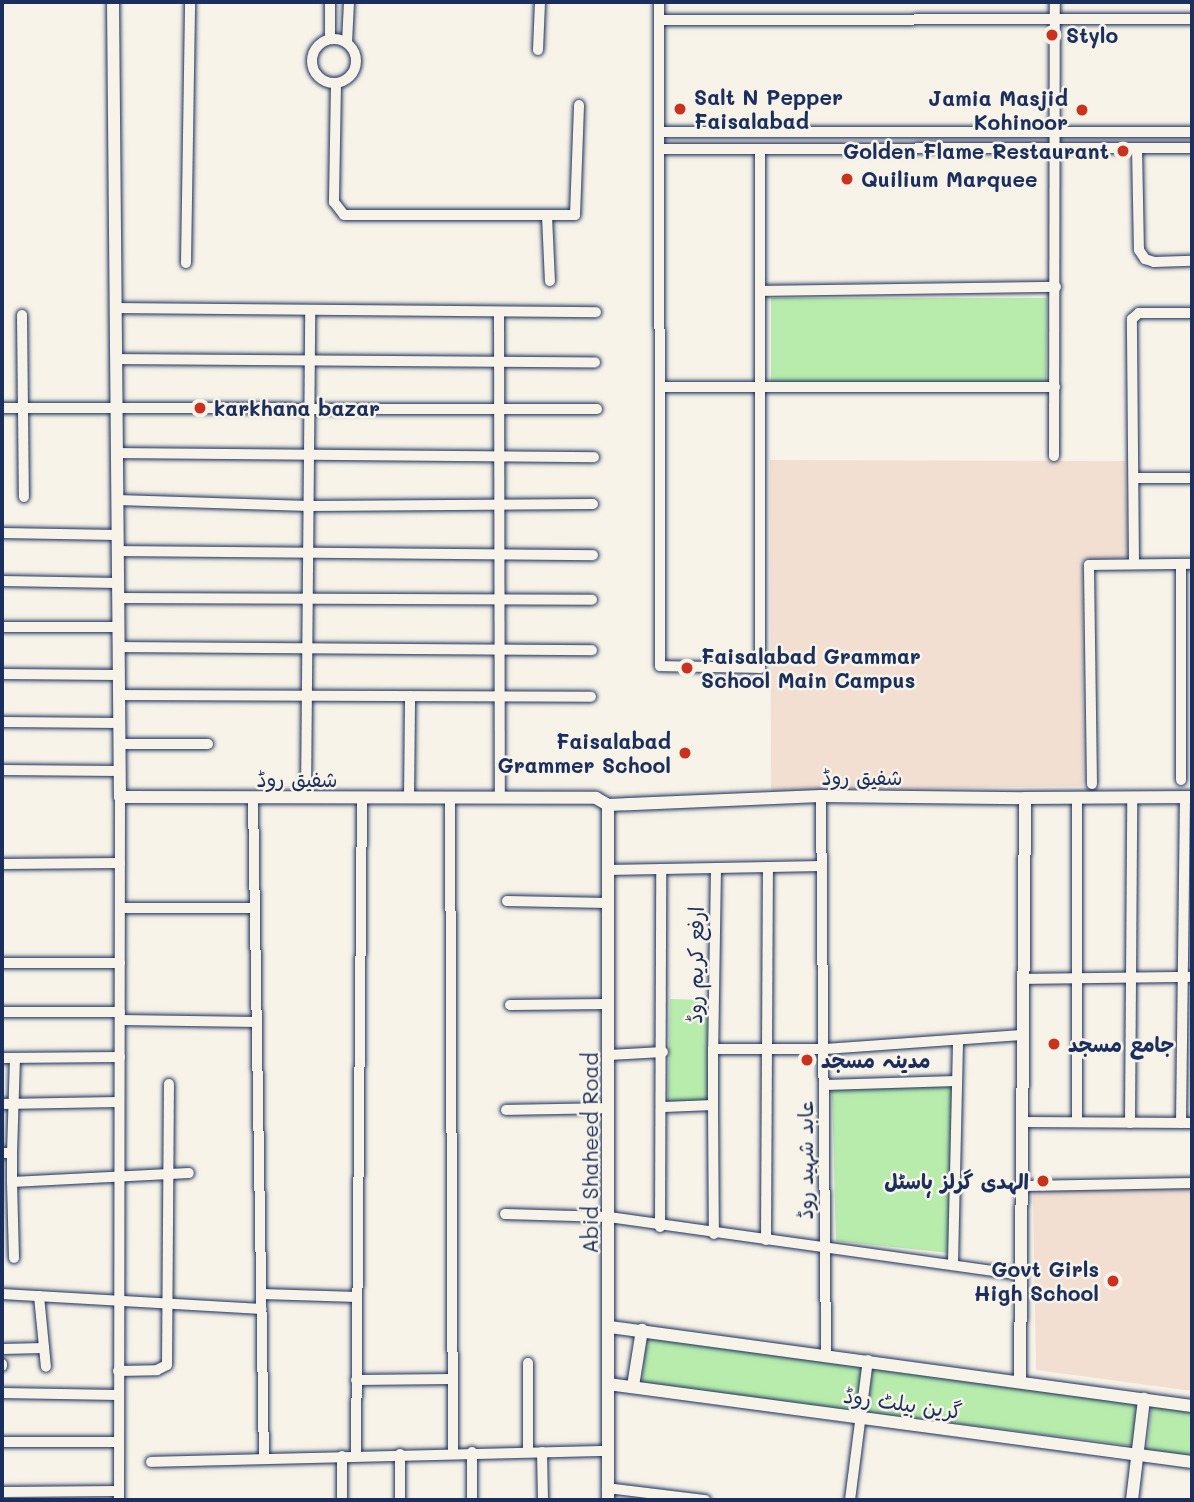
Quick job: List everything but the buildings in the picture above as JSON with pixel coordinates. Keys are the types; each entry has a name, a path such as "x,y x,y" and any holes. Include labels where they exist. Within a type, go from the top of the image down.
{"street":[{"path":"2,1492 119,1496 117,1175 120,1057 120,771 113,2"},
{"path":"186,263 190,2"},
{"path":"330,2 330,39"},
{"path":"336,84 354,72 357,62 347,43 349,2"},
{"path":"538,50 540,2"},
{"path":"660,2 660,666 760,668 760,152"},
{"path":"1055,2 1058,148 1055,456"},
{"path":"659,20 1192,19"},
{"path":"330,39 347,43"},
{"path":"330,39 313,53 312,64 316,75 336,84"},
{"path":"336,84 334,202 344,215 568,217 579,210 579,105"},
{"path":"660,132 1192,132"},
{"path":"1137,148 1139,250 1145,259 1154,262 1192,261"},
{"path":"660,149 760,152 1192,148"},
{"path":"547,216 550,281"},
{"path":"760,291 1056,287"},
{"path":"116,308 596,312"},
{"path":"306,798 310,311"},
{"path":"499,312 500,798"},
{"path":"1134,564 1132,319 1139,313 1192,313"},
{"path":"22,315 24,497"},
{"path":"116,359 595,362"},
{"path":"661,387 1055,387"},
{"path":"2,408 116,405 597,409"},
{"path":"117,453 594,457"},
{"path":"1134,478 1192,478"},
{"path":"117,500 309,506 593,503"},
{"path":"2,533 117,535"},
{"path":"118,551 593,555"},
{"path":"1092,784 1089,565 1186,564 1187,704 1181,779"},
{"path":"2,581 118,583"},
{"path":"118,598 592,600"},
{"path":"2,627 118,627"},
{"path":"118,647 592,650"},
{"path":"2,674 119,675"},
{"path":"119,695 591,697"},
{"path":"409,798 410,696"},
{"path":"2,722 119,723"},
{"path":"119,744 208,744"},
{"path":"2,770 120,771"},
{"name":"شفیق روڈ","path":"120,797 597,799 608,805 821,796 1025,798"},
{"name":"عابد شہید روڈ","path":"821,796 826,1355"},
{"path":"1020,1379 1024,1186 1022,1122 1022,979 1025,798 1189,797 1187,1123 1022,1122"},
{"path":"253,798 264,1458"},
{"path":"356,1455 362,798"},
{"path":"450,798 453,1452"},
{"path":"1077,798 1077,1122"},
{"path":"1130,1123 1132,798"},
{"name":"Abid Shaheed Road","path":"608,805 608,1494"},
{"path":"2,863 120,863"},
{"path":"607,870 822,866"},
{"path":"766,1240 768,867"},
{"name":"ارفع کریم روڈ","path":"716,868 713,1049 825,1049 1022,1035"},
{"path":"660,1227 664,1107 661,869"},
{"path":"507,901 607,903"},
{"path":"120,908 255,908"},
{"path":"2,962 120,963"},
{"path":"1022,979 1188,977"},
{"path":"510,1005 608,1004"},
{"path":"2,1012 257,1022"},
{"path":"953,1263 958,1040"},
{"path":"713,1049 714,1234"},
{"path":"609,1055 663,1052"},
{"path":"2,1058 120,1057"},
{"path":"13,1258 8,1244 7,1199 12,1182 7,1153 8,1104 15,1058"},
{"path":"825,1085 956,1081"},
{"path":"118,1371 157,1370 167,1364 166,1174 169,1084"},
{"path":"8,1104 118,1102"},
{"path":"664,1107 713,1105"},
{"path":"506,1110 609,1108"},
{"path":"12,1182 189,1173"},
{"path":"1024,1186 1192,1183"},
{"path":"505,1214 609,1217 660,1227 953,1263 1022,1275"},
{"path":"2,1294 262,1309"},
{"path":"262,1294 357,1297"},
{"path":"39,1296 46,1367"},
{"name":"گرین بیلٹ روڈ","path":"610,1327 1020,1379 1192,1406"},
{"path":"633,1386 642,1330"},
{"path":"2,1349 44,1348"},
{"path":"850,1500 868,1360"},
{"path":"528,1363 528,1452"},
{"path":"356,1380 452,1379"},
{"name":"گرین بیلٹ روڈ","path":"608,1384 1192,1462"},
{"path":"2,1393 118,1395"},
{"path":"1132,1500 1144,1399"},
{"path":"2,1442 118,1442"},
{"path":"151,1462 453,1452 606,1451"},
{"path":"472,1452 472,1500"},
{"path":"542,1452 542,1500"},
{"path":"400,1454 400,1500"},
{"path":"342,1456 342,1500"},
{"path":"608,1494 705,1500"}],"shaded area":[{"path":"770,460 1125,461 1128,557 1082,561 1083,786 771,791"},
{"name":"Govt Girls High School","path":"1192,1188 1192,1391 1036,1370 1033,1191"}],"green space":[{"path":"771,298 1047,298 1046,382 771,383"},
{"path":"670,999 707,1000 708,1101 668,1102"},
{"path":"953,1086 949,1253 836,1241 832,1090"},
{"path":"646,1338 862,1367 856,1412 642,1382"},
{"path":"873,1368 1137,1402 1134,1446 866,1412"},
{"path":"1152,1404 1192,1410 1192,1457 1147,1451"}],"place":[{"name":"Stylo","path":"1052,35"},
{"name":"Salt N Pepper Faisalabad","path":"680,109"},
{"name":"Jamia Masjid Kohinoor","path":"1082,110"},
{"name":"Golden Flame Restaurant","path":"1123,151"},
{"name":"Quilium Marquee","path":"847,179"},
{"name":"karkhana bazar","path":"200,408"},
{"name":"Faisalabad Grammar School Main Campus","path":"687,668"},
{"name":"Faisalabad Grammer School","path":"685,753"},
{"name":"جامع مسجد","path":"1054,1044"},
{"name":"مدینہ مسجد","path":"807,1060"},
{"name":"الہدی گرلز ہاسٹل","path":"1043,1181"},
{"name":"Govt Girls High School","path":"1113,1281"}]}
